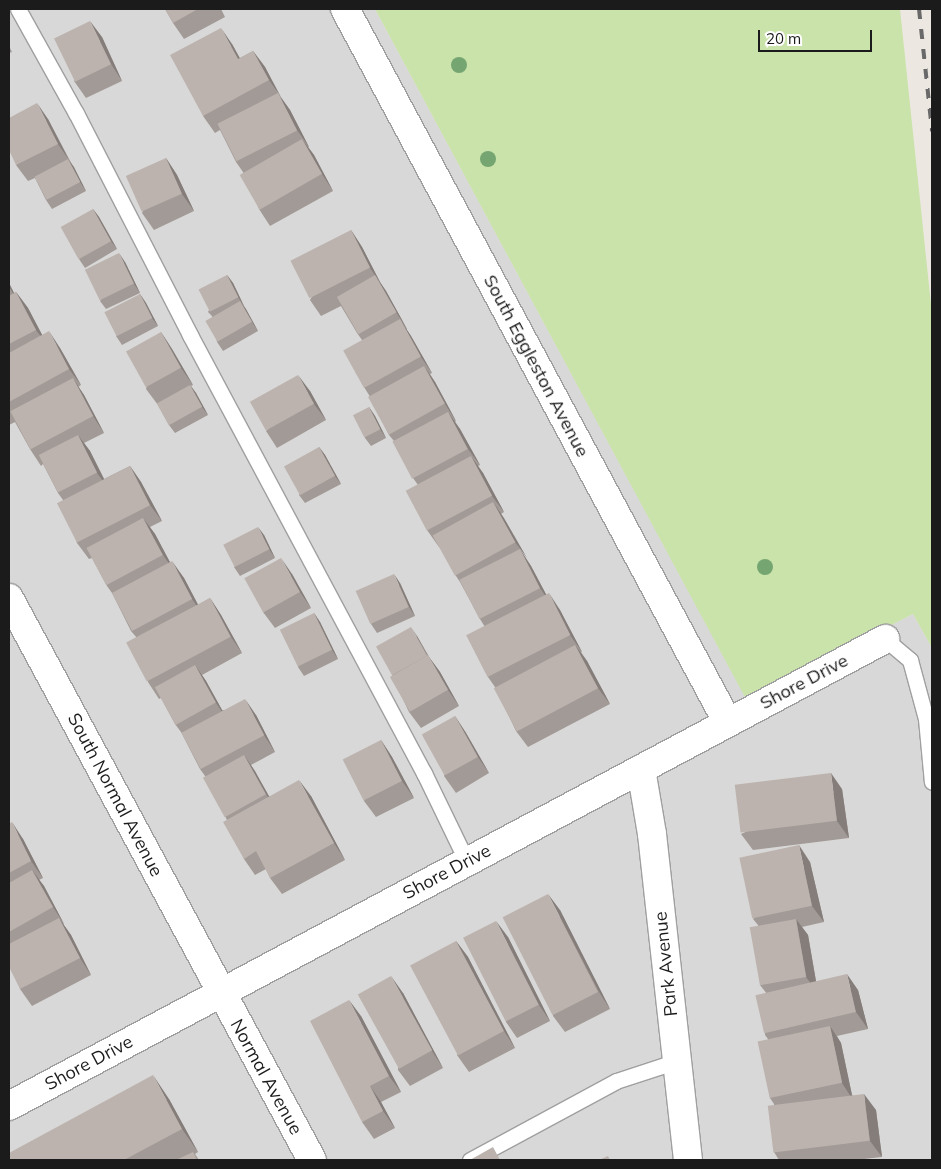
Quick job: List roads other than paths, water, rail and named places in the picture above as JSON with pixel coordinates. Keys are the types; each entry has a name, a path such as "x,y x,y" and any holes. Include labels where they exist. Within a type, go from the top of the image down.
{"street":[{"name":"South Eggleston Avenue","path":"345,9 728,723"},
{"name":"South Normal Avenue","path":"9,598 220,993"},
{"name":"Shore Drive","path":"9,1106 885,639"},
{"name":"Park Avenue","path":"641,769 652,834 688,1160"},
{"name":"Normal Avenue","path":"220,993 312,1160"}],"lane":[{"path":"18,9 62,86 190,335 424,773 466,862"},
{"path":"885,639 910,660 916,676 926,719 932,782"},
{"path":"470,1160 616,1080 677,1061"}],"railway":[{"path":"919,9 932,131"}]}
